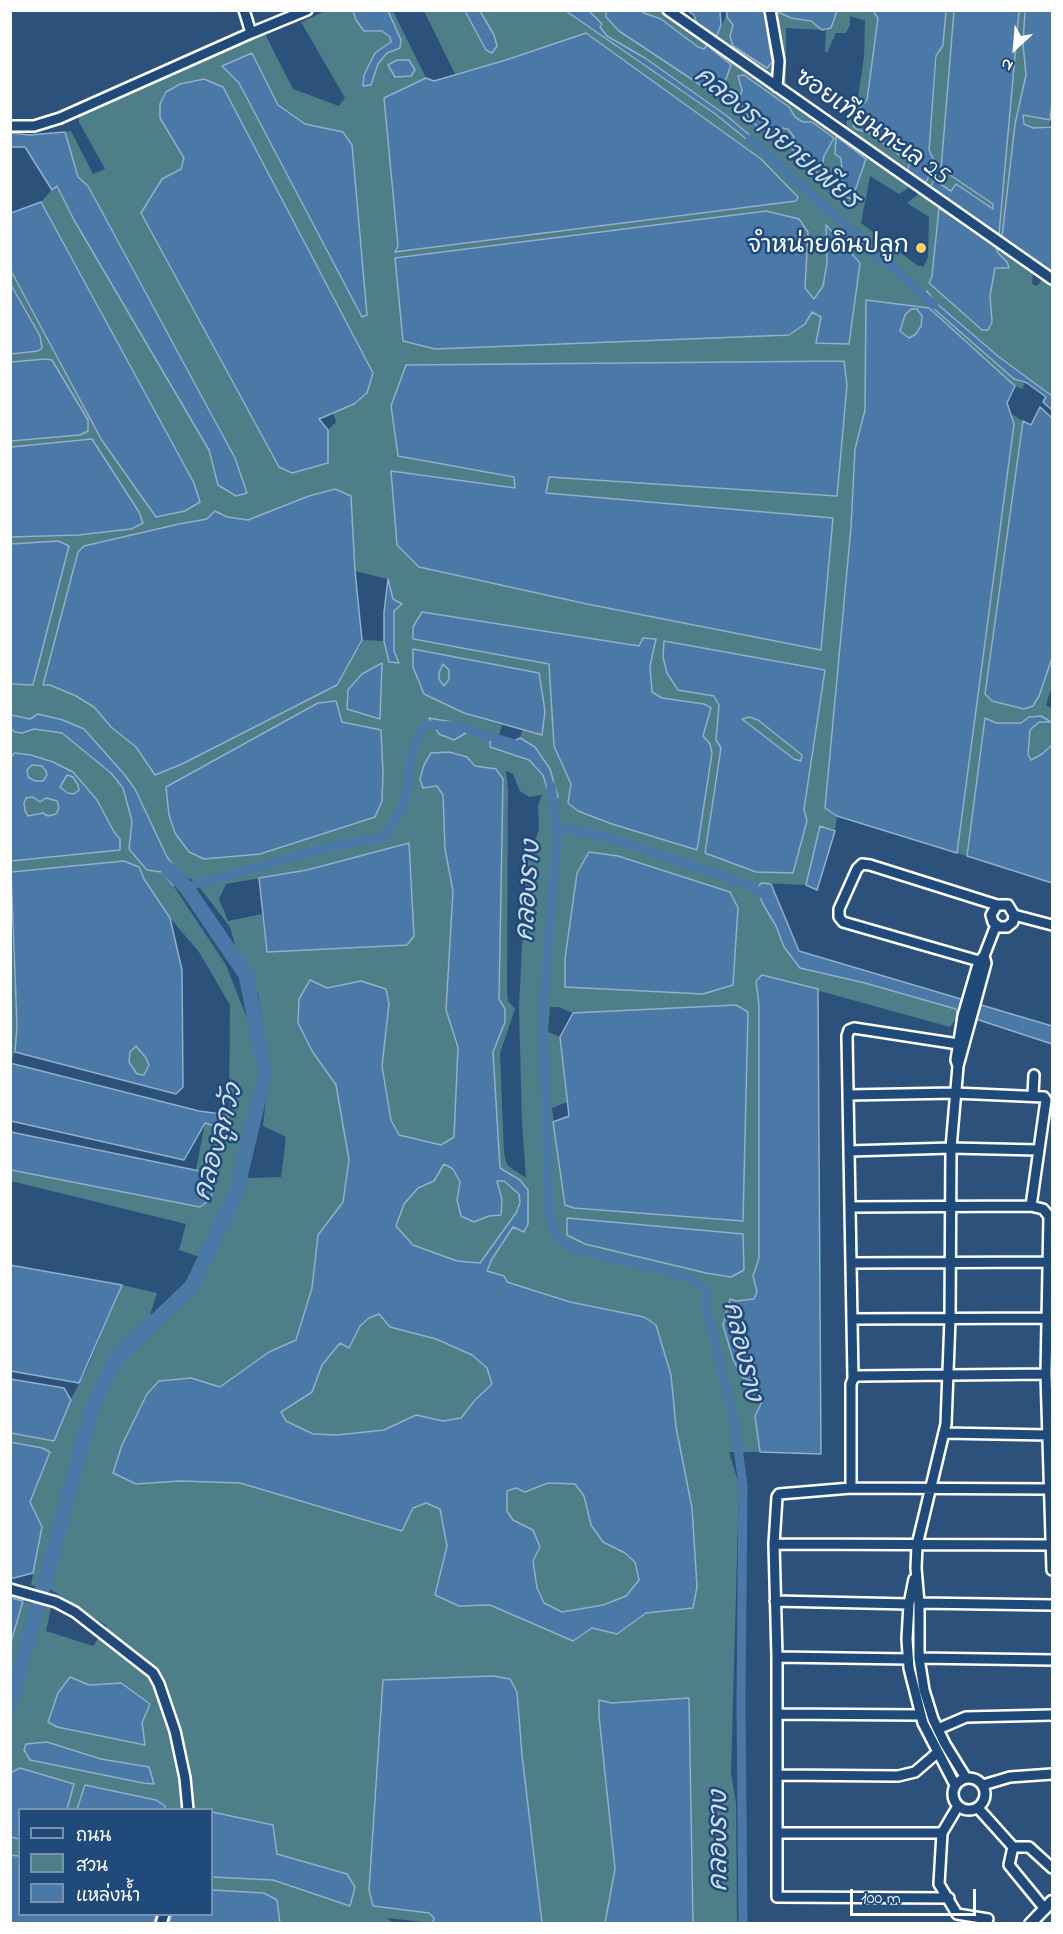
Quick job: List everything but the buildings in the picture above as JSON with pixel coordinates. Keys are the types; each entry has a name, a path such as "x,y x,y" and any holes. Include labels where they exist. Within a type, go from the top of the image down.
{"main road":[{"path":"1030,1923 1049,1905"}],"street":[{"path":"243,10 254,32"},
{"path":"10,126 34,126 60,118 307,10"},
{"name":"ซอยเทียนทะเล 25","path":"668,10 1053,279"},
{"path":"770,10 778,61 777,87"},
{"path":"983,960 843,921 839,917 839,909 862,864 997,905 1008,905 1014,915 1013,922 1007,927 996,925"},
{"path":"966,1778 938,1729 924,1690 919,1658 919,1603 916,1568 917,1545 944,1433 950,1319 951,1148 958,1066 972,999 996,925 991,915 997,905"},
{"path":"1014,915 1053,925"},
{"path":"958,1066 956,1060 958,1044 967,1018"},
{"path":"851,1488 851,1384 853,1379 847,1036 849,1030 854,1028 958,1044"},
{"path":"1033,1095 1034,1076"},
{"path":"848,1095 955,1093 1041,1096 1046,1100 1031,1206"},
{"path":"849,1151 951,1148 1038,1150"},
{"path":"850,1207 1031,1206 1042,1209 1049,1216 1046,1374 1053,1570"},
{"path":"851,1263 1049,1262"},
{"path":"852,1319 1046,1318"},
{"path":"853,1379 857,1376 1046,1374"},
{"path":"944,1433 1048,1435"},
{"path":"949,1898 777,1897 777,1658 774,1544 777,1497 779,1494 851,1488 1050,1489"},
{"path":"774,1544 1052,1545"},
{"path":"916,1568 909,1605 908,1659 914,1694 937,1753 955,1785 953,1796 958,1806 968,1811 978,1809 982,1805 986,1795 983,1785 975,1778 966,1778 955,1785"},
{"path":"10,1589 56,1602 75,1612 153,1673 159,1684 174,1731 186,1786 188,1808"},
{"path":"775,1601 909,1605"},
{"path":"919,1603 1053,1605"},
{"path":"777,1658 908,1659"},
{"path":"919,1658 1053,1660"},
{"path":"777,1714 921,1715"},
{"path":"938,1729 966,1717 981,1715 1053,1715"},
{"path":"777,1775 898,1776 915,1772 937,1753"},
{"path":"983,1785 1010,1777 1053,1774"},
{"path":"958,1806 942,1833 939,1884 957,1914 988,1919"},
{"path":"978,1809 1013,1847 1029,1847 1053,1868"},
{"path":"777,1833 942,1833"},
{"path":"1013,1847 1009,1865 1049,1905"}],"green space":[{"path":"661,10 909,183 907,189 899,194 870,176 861,223 918,266 924,266 928,257 929,217 907,203 920,193 939,208 932,276 929,283 992,322 990,296 995,267 1008,268 1007,262 998,253 995,245 1033,273 1032,284 1037,286 1043,278 1052,285 1052,396 999,358 935,302 928,292 934,305 933,308 1014,379 1024,384 1023,389 1015,386 929,308 866,301 865,411 855,449 851,527 825,808 837,816 835,831 820,826 806,885 761,883 763,904 776,926 784,947 800,968 865,983 956,1009 958,1016 950,1027 762,975 757,981 759,1005 759,1258 753,1276 757,1292 754,1299 736,1301 742,1377 758,1384 762,1402 755,1416 760,1452 729,1452 739,1485 731,1773 736,1803 737,1923 693,1923 688,1698 611,1703 599,1701 615,1869 605,1923 542,1923 522,1755 517,1692 510,1679 493,1676 383,1680 369,1890 373,1905 429,1913 434,1918 433,1923 387,1918 393,1923 280,1923 276,1900 264,1893 213,1890 213,1877 273,1880 350,1906 355,1887 347,1874 277,1854 273,1825 213,1812 213,1808 164,1808 165,1806 86,1785 77,1808 67,1808 73,1784 20,1768 11,1773 11,1642 23,1601 51,1608 46,1631 93,1646 107,1626 52,1590 31,1585 42,1527 30,1502 50,1453 42,1448 11,1442 11,1433 54,1440 63,1415 88,1366 122,1285 157,1293 150,1315 176,1312 212,1261 179,1250 186,1224 11,1181 11,1170 200,1207 211,1199 214,1173 196,1170 205,1123 220,1128 229,1124 230,1005 199,952 170,918 144,879 139,867 124,861 11,872 11,861 119,850 120,839 97,800 73,772 14,753 11,760 11,729 22,733 34,729 62,733 111,773 123,788 132,821 130,835 139,859 147,870 162,872 173,885 226,965 252,1031 260,1075 235,1176 281,1177 286,1137 263,1126 269,1070 258,994 235,945 230,927 194,880 182,876 167,857 135,789 84,729 63,720 38,714 30,719 11,715 11,684 34,685 58,541 11,544 11,537 78,535 131,529 143,523 139,512 92,439 11,447 11,441 80,435 88,431 46,359 11,362 11,354 38,351 42,348 40,336 11,283 10,271 101,439 156,517 194,483 41,202 56,185 74,220 209,450 218,485 247,494 235,458 88,186 78,177 65,132 71,131 93,174 105,169 79,122 79,115 157,79 265,34 293,89 339,106 345,98 301,22 326,11 353,11 356,20 371,32 382,31 390,37 391,42 375,53 365,75 371,84 378,64 387,53 400,47 388,11 393,11 426,78 384,98 398,246 506,60 455,74 424,11 465,11 486,50 497,46 494,35 480,11 566,11 714,113 759,149 727,116 645,58 607,36 600,27 602,24 589,11 606,11 607,17 619,31 720,97 725,82 707,46 705,49 698,47 661,19 642,11","holes":["252,53 278,105 305,124 343,132 362,317 239,83","742,90 789,107 795,117 834,138 824,156 821,174 802,166 791,145 794,137 788,129 781,128 777,138 761,129 739,100","160,118 354,404 333,412 336,422 328,430 328,463 162,179 181,169 184,158","837,146 866,159 854,193 844,196 841,158 835,154","766,211 808,232 805,289 814,299 823,286 827,263 826,227 849,344 822,317 812,312","847,385 836,496 549,477 546,493 832,518 820,649 587,604 419,567 397,545 391,471 515,488 514,477","335,489 351,496 355,571 388,579 393,599 394,651 399,662 389,662 384,641 362,640 360,647 155,775 136,746 111,727 94,707 50,685 84,546 179,524 227,517 248,520 309,496","413,627 639,646 643,638 650,666 652,692 662,698 704,704 710,708 703,736 710,744 697,850 578,811 572,784 554,746 549,664 413,640","413,650 545,711 542,734 523,728 520,738 535,747 550,768 558,797 549,795 543,775 529,760 490,747 490,741 499,735 502,725 464,713","663,657 825,670 804,809 807,822 705,853 721,748 716,740 719,705 714,696 678,690 667,673","382,663 380,719 347,709","336,701 342,722 381,730 382,800 375,817 343,827","474,766 496,769 503,779 499,999 505,1009 505,1022 493,1052 500,1168 520,1180 528,1190 528,1224 514,1227 492,1259 487,1271 504,1276 507,1282 570,1302 612,1310 656,1325 671,1375 676,1427 692,1508 693,1607 646,1613 617,1634 592,1628 573,1641 490,1605 459,1606 435,1595 447,1546 440,1509 426,1503 413,1508 401,1531 240,1483 180,1481 136,1484 122,1445 147,1394 159,1381 191,1378 220,1387 269,1352 296,1340 312,1288 318,1235 343,1202 349,1160 336,1085 312,1051 327,988 361,981 389,1004 382,1066 391,1120 399,1135 441,1145 454,1137 458,1047 446,1010 453,891 445,849 443,795 437,786","506,771 513,774 520,791 529,797 542,795 538,806 539,829 526,867 519,1007 526,1178 507,1165 504,1153 500,1053 515,1009 508,1001 508,790","409,843 410,858 267,952 262,914 228,921 219,899 226,884 307,870","589,852 618,856 730,892 565,959 577,873","736,1005 565,1205 552,1108 567,1102 560,1037 548,1032 550,1007 558,1007 573,1013","70,1678 89,1685 121,1683 149,1704 142,1723","47,1742 101,1759 26,1744"]},
{"path":"725,11 733,25 731,36 767,68 772,62 771,75 716,38 726,16"},
{"path":"774,11 791,18 811,20 822,30 786,28 786,88 779,80 784,63"},
{"path":"837,11 873,11 878,18 867,100 859,108 856,129 869,133 910,162 908,171 848,131 846,124 853,101 858,98 864,57 865,21 850,16 850,25 846,33 836,33 827,53 825,51 826,29 831,28"},
{"path":"946,11 954,11 941,168 993,204 994,210 956,185 951,192 934,180 930,188 925,184 933,168 929,150 937,56 943,45"},
{"path":"1019,11 1025,11 1023,44 1026,75 1015,124 1002,237 999,234"},
{"path":"1023,114 1050,120 1050,126 1033,128 1024,124"},
{"path":"911,309 917,309 922,316 921,326 916,335 909,338 900,332 905,315"},
{"path":"1011,414 1023,421 985,694 992,701 1024,709 1039,696 1052,658 1052,686 1046,705 1052,709 1052,745 1031,760 1028,754 1030,730 1039,722 1050,722 1029,717 1021,723 996,723 985,719 967,856 957,853 1014,424"},
{"path":"443,664 449,670 449,679 444,686 439,679"},
{"path":"749,717 758,720 802,755 801,761 794,759 742,719"},
{"path":"32,765 42,766 46,771 47,775 43,781 35,782 28,777 27,770"},
{"path":"67,775 73,777 78,785 79,790 74,795 60,787"},
{"path":"33,797 40,802 46,798 57,801 59,808 56,815 48,816 43,813 28,817 24,803 26,798"},
{"path":"10,886 17,1026 15,1052 11,1061"},
{"path":"136,1046 149,1065 144,1075 137,1074 129,1062 130,1052"},
{"path":"444,1164 453,1169 460,1182 457,1200 474,1222 489,1216 502,1200 497,1181 504,1181 519,1194 521,1203 516,1213 480,1263 457,1261 412,1245 396,1226 404,1204 418,1188 434,1181"},
{"path":"380,1314 390,1327 436,1339 472,1355 487,1368 492,1384 461,1418 443,1421 416,1415 384,1430 337,1435 313,1434 286,1422 281,1413 312,1392 322,1365 340,1343 349,1347 360,1326 369,1318"},
{"path":"548,1483 575,1484 584,1495 591,1525 603,1542 625,1553 635,1562 640,1580 626,1596 603,1605 562,1612 544,1603 537,1588 533,1561 533,1530 513,1520 507,1511 507,1490 516,1488 525,1491"},
{"path":"10,1837 18,1839 18,1856 11,1855"}],"water":[{"path":"353,11 388,11 401,40 400,48 387,53 378,64 371,85 363,86 364,75 375,53 391,42 390,37 382,31 364,31"},
{"path":"465,11 480,11 494,35 497,46 492,53 486,50"},
{"path":"566,11 589,11 602,24 600,27 607,36 645,58 727,116 759,143 760,150 714,113"},
{"path":"606,11 642,11 661,19 698,47 704,49 707,45 731,65 725,82 729,88 727,97 720,97 711,92 619,31 606,17"},
{"path":"688,11 720,11 721,25 716,38 698,27 694,15"},
{"path":"727,11 764,11 772,62 767,68 733,46 730,36 733,25 727,17"},
{"path":"776,11 837,11 831,28 822,30 811,21 791,18"},
{"path":"873,11 946,11 943,45 936,56 929,150 934,161 925,184 908,171 909,162 869,133 853,126 859,108 867,100 878,18"},
{"path":"954,11 1019,11 999,234 930,188 934,180 951,191 956,184 993,209 993,204 941,169"},
{"path":"1025,11 1052,11 1050,120 1023,115 1024,124 1033,128 1052,127 1052,274 1002,237 1015,124 1026,75 1023,44"},
{"path":"586,33 761,159 798,197 796,201 395,252 398,246 384,98 426,78 434,81"},
{"path":"252,53 278,105 305,124 343,132 352,145 367,315 362,317 239,83 222,66"},
{"path":"397,60 409,60 415,70 411,76 395,77 388,65"},
{"path":"744,75 789,107 795,117 803,122 812,122 834,138 824,156 821,174 802,166 791,145 794,137 788,129 781,128 777,139 749,119 739,100 742,90 738,76"},
{"path":"204,79 223,87 373,373 367,393 354,404 319,419 328,430 328,463 292,473 279,467 141,213 162,179 181,169 184,158 160,118 160,104 166,92 180,84"},
{"path":"65,132 78,177 88,186 235,458 247,493 236,496 218,485 209,450 74,220 57,186 52,190 25,147 11,147 11,133 29,135"},
{"path":"836,136 866,159 852,199 844,196 841,158 835,154"},
{"path":"41,202 194,483 200,502 185,511 156,517 101,439 11,271 11,213"},
{"path":"939,208 995,245 998,253 1007,262 1009,268 995,268 990,296 992,322 988,330 982,330 929,283 932,276"},
{"path":"766,211 799,219 808,232 805,288 814,299 823,286 827,263 826,225 860,263 849,344 816,343 821,317 812,312 805,324 789,335 435,349 403,341 395,258"},
{"path":"10,283 40,336 42,348 38,351 11,354"},
{"path":"927,291 935,302 999,357 1052,396 1052,410 1043,402 1046,397 1027,383 1014,379 933,308 934,305 927,300"},
{"path":"866,300 929,308 1015,386 1007,403 1014,424 957,853 837,816 825,808 851,527 855,449 865,410","holes":["911,309 917,309 922,316 921,326 916,334 909,338 900,331 905,315"]},
{"path":"52,360 88,420 88,431 80,435 11,441 11,362"},
{"path":"844,361 847,385 837,496 549,477 546,493 833,518 821,650 587,604 419,567 397,545 391,471 515,488 514,477 398,456 391,406 406,365"},
{"path":"1040,407 1052,418 1052,658 1039,696 1033,706 1024,709 992,701 985,694 1023,421 1031,425"},
{"path":"92,439 139,512 143,523 131,529 78,535 11,537 11,447"},
{"path":"335,489 351,496 362,640 337,685 182,764 155,775 136,747 111,727 94,707 76,696 50,685 43,685 78,552 84,546 207,519 215,511 227,517 248,520 309,496"},
{"path":"58,541 69,546 33,685 11,684 11,544"},
{"path":"388,579 393,599 402,604 394,611 394,651 399,663 389,662 384,641 384,612"},
{"path":"422,612 639,646 643,638 656,639 650,666 652,692 662,698 704,704 711,708 703,736 710,744 712,753 697,850 612,824 578,811 568,803 571,784 554,746 549,664 413,639 413,627"},
{"path":"664,641 825,670 804,809 807,821 793,873 756,872 705,853 721,748 716,740 719,705 714,696 678,690 667,673 663,657","holes":["749,717 758,720 802,755 801,761 794,759 742,719"]},
{"path":"413,649 539,673 545,711 542,735 464,713 424,694 413,667","holes":["443,664 449,670 449,679 444,686 439,679 439,673"]},
{"path":"382,663 380,719 347,709 348,690 362,674"},
{"path":"336,701 342,722 381,730 382,801 375,817 260,854 204,859 189,852 175,833 169,815 166,787 318,703"},
{"path":"38,714 63,720 84,729 124,774 135,789 167,857 182,876 182,883 173,885 162,872 147,870 129,849 132,821 123,788 111,773 62,733 34,729 22,733 11,729 11,715 30,719"},
{"path":"1041,716 1051,722 1039,722 1030,730 1028,754 1031,760 1052,745 1052,883 967,856 985,718 996,723 1021,723 1029,717"},
{"path":"429,718 458,723 466,733 454,740 439,734"},
{"path":"520,738 535,747 550,769 558,797 549,795 543,775 529,760 490,747 490,741 512,742"},
{"path":"449,752 467,757 475,766 496,769 503,779 499,999 505,1009 505,1022 493,1052 500,1168 520,1180 528,1190 528,1224 524,1232 513,1227 492,1259 487,1271 504,1276 507,1282 570,1302 644,1317 656,1325 671,1375 676,1427 692,1508 697,1587 693,1608 646,1613 617,1634 592,1628 573,1641 490,1605 459,1606 435,1595 447,1546 440,1509 426,1503 413,1508 402,1531 240,1483 180,1481 136,1484 113,1473 122,1445 147,1394 159,1381 191,1378 220,1387 269,1352 296,1340 312,1288 318,1235 343,1202 349,1160 336,1085 312,1051 298,1023 299,999 310,980 327,988 361,981 386,989 389,1004 382,1066 391,1120 399,1135 441,1145 454,1137 458,1047 446,1010 453,891 445,849 443,795 437,786 423,788 420,779 431,753","holes":["444,1164 453,1169 460,1182 457,1200 461,1216 474,1222 489,1216 501,1215 502,1200 497,1181 504,1181 519,1194 520,1203 516,1213 480,1263 457,1261 413,1245 396,1226 404,1204 418,1188 434,1181","379,1314 390,1327 436,1339 472,1355 487,1368 492,1384 461,1418 443,1421 416,1415 384,1430 337,1435 313,1434 286,1421 281,1412 312,1392 322,1365 340,1343 349,1348 360,1326 369,1318","548,1483 575,1484 584,1496 591,1525 603,1542 625,1553 635,1562 639,1580 626,1596 603,1605 562,1612 544,1603 537,1588 533,1561 540,1547 533,1530 513,1520 507,1511 507,1491 516,1488 525,1492"]},
{"path":"14,753 31,755 73,772 97,800 120,839 120,850 11,861 10,760","holes":["32,765 42,766 46,771 47,775 43,781 35,781 28,777 27,770","67,775 73,777 79,790 74,794 60,787","33,797 40,802 46,798 57,801 59,808 56,814 48,816 43,813 28,816 24,803 26,798"]},
{"path":"820,826 835,831 817,890 806,885"},
{"path":"409,843 414,936 407,945 267,952 259,878 307,870"},
{"path":"589,852 618,856 730,892 738,908 733,985 703,994 565,987 565,959 577,873"},
{"path":"124,861 139,867 144,879 170,918 182,970 183,1087 176,1094 15,1052 17,1026 11,872","holes":["136,1046 149,1065 144,1075 137,1074 129,1062 130,1052"]},
{"path":"761,883 771,884 799,951 1052,1026 1052,1044 979,1020 958,1016 956,1009 865,983 800,968 784,947 776,926 763,904 757,889"},
{"path":"762,975 818,989 821,1454 760,1452 755,1416 762,1402 758,1384 742,1377 733,1359 723,1325 730,1299 736,1301 754,1299 757,1292 753,1276 759,1258 759,1005 756,981"},
{"path":"736,1005 748,1012 743,1221 574,1208 565,1205 553,1122 569,1116 560,1037 573,1013"},
{"path":"10,1063 199,1111 228,1115 229,1124 220,1128 205,1123 184,1160 11,1121"},
{"path":"11,1132 214,1174 211,1199 200,1207 11,1170"},
{"path":"567,1218 743,1234 744,1270 731,1277 706,1273 585,1244 567,1235"},
{"path":"10,1265 122,1285 79,1383 11,1371"},
{"path":"10,1379 64,1388 71,1400 54,1441 11,1433"},
{"path":"10,1442 42,1448 50,1452 30,1502 42,1527 33,1573 14,1578 10,1578"},
{"path":"10,1598 23,1601 11,1642"},
{"path":"493,1676 510,1679 517,1692 522,1755 542,1923 433,1923 434,1918 429,1913 373,1906 369,1890 383,1680"},
{"path":"70,1677 89,1685 121,1683 150,1704 142,1723 145,1745 57,1727 48,1722 58,1693"},
{"path":"689,1698 693,1923 605,1923 615,1869 599,1700 611,1703"},
{"path":"47,1742 101,1759 149,1767 154,1784 30,1760 24,1750 26,1744"},
{"path":"20,1768 74,1784 67,1808 18,1808 18,1839 11,1837 10,1773"},
{"path":"85,1785 156,1800 165,1806 164,1808 77,1808"},
{"path":"213,1812 273,1825 277,1854 347,1874 355,1887 350,1906 273,1880 213,1877"},
{"path":"10,1855 18,1856 18,1916 156,1916 154,1923 11,1923"},
{"path":"213,1890 264,1893 277,1900 280,1923 169,1923 172,1916 213,1916"}],"waterway":[{"name":"คลองรางยายเพียร","path":"750,139 934,305"},
{"name":"คลองราง","path":"186,887 337,845 384,837 396,820 404,801 410,780 409,768 416,739 426,725 459,726 514,744"},
{"name":"คลองราง","path":"551,786 557,837 543,1010 549,1213 557,1238 574,1249 683,1275 706,1289 706,1306 734,1419 743,1485 741,1703 743,1924"},
{"name":"คลองราง","path":"556,827 609,838 749,885 766,896"},
{"name":"คลองลูกวัว","path":"10,1706 93,1406 115,1360 192,1286 236,1193 265,1072 246,975 186,887 168,869"}],"place":[{"name":"จำหน่ายดินปลูก","path":"921,248"}]}
